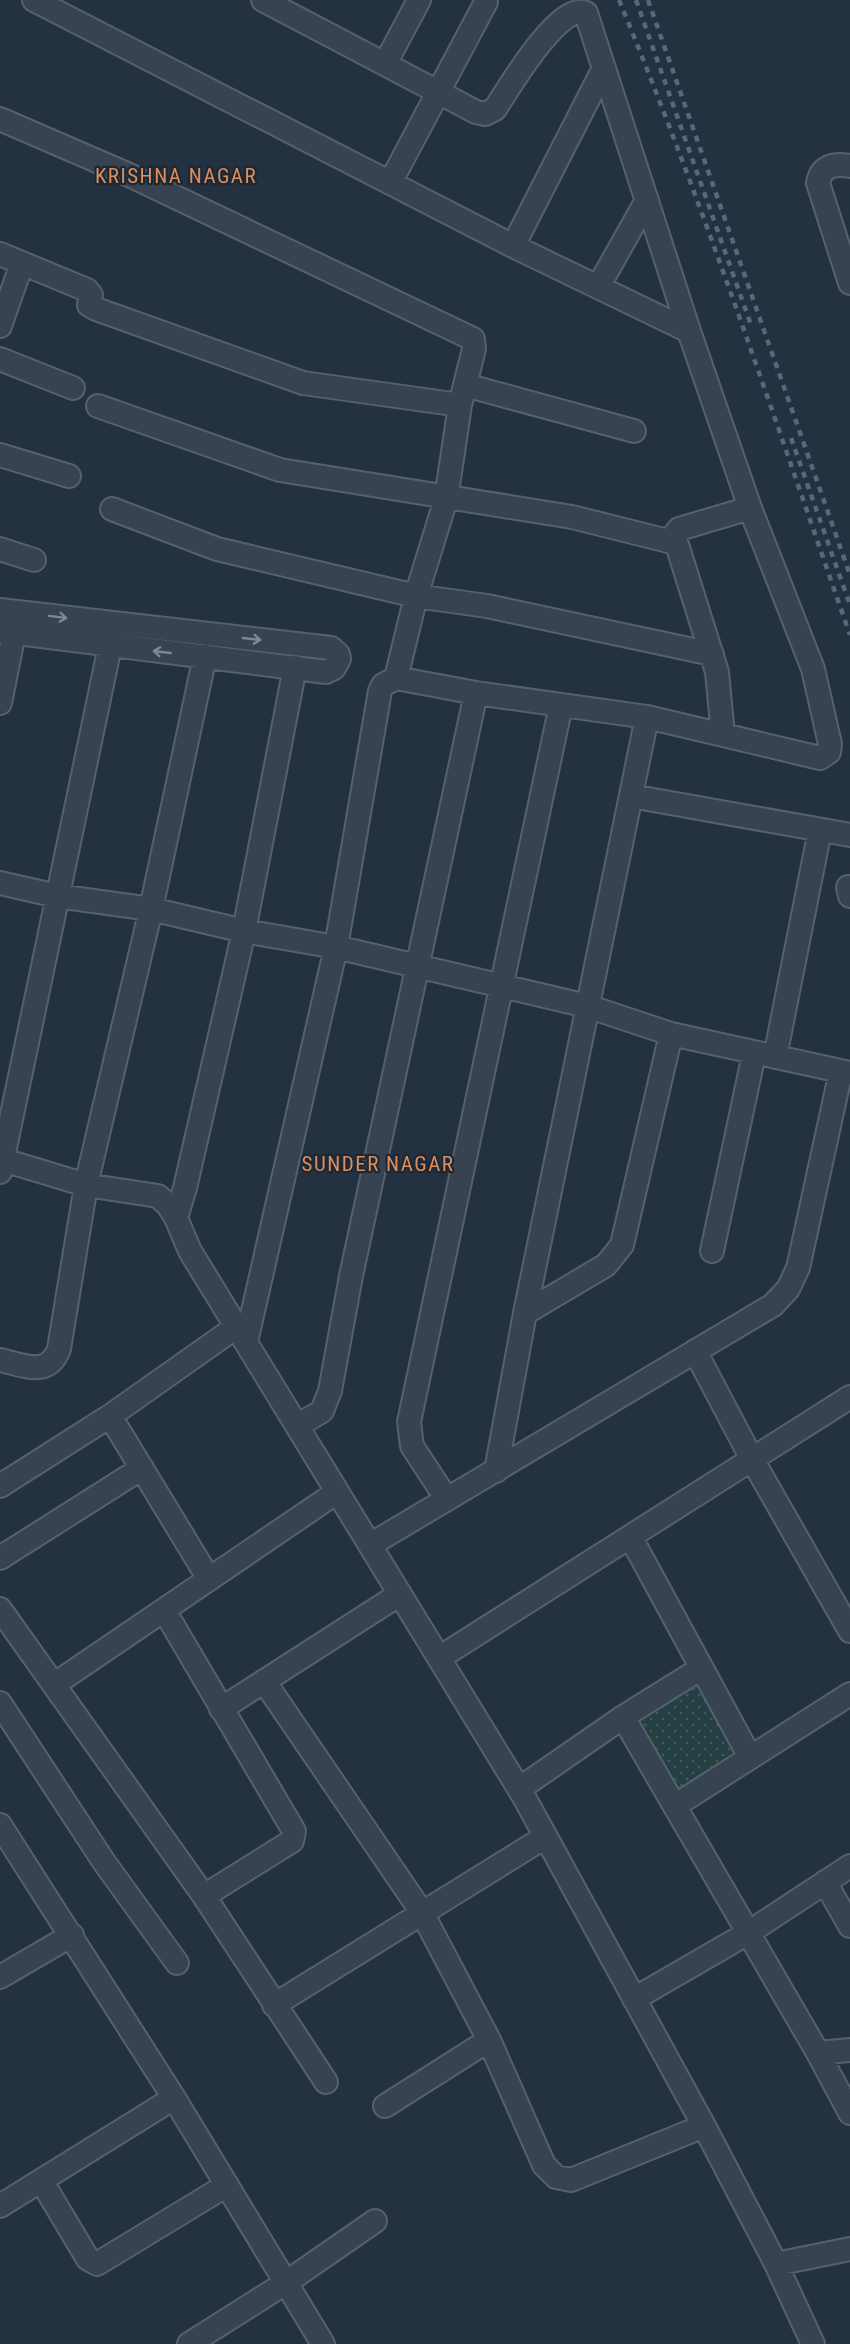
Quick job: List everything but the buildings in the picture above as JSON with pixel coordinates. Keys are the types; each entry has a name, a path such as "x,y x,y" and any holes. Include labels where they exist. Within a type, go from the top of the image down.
{"street":[{"path":"34,0 513,246 689,331"},
{"path":"0,1486 241,1335 336,947 380,691 389,681 396,678 476,693 648,717 820,758 829,752 813,669 750,508 689,331 586,14 580,10 553,24 542,36 495,109 490,112 476,112 385,64 290,7 263,0"},
{"path":"385,64 418,0"},
{"path":"390,183 486,3"},
{"path":"513,246 604,68"},
{"path":"0,119 127,174 473,339 474,349 463,395 446,499 416,596 396,678"},
{"path":"850,166 839,164 826,168 820,175 818,183 850,284"},
{"path":"598,287 647,200"},
{"path":"0,254 87,290 91,295 90,306 303,383 463,395 634,431"},
{"path":"0,326 22,263"},
{"path":"0,359 74,388"},
{"path":"98,406 280,470 446,499 572,517 676,543"},
{"path":"0,455 69,476"},
{"path":"723,735 717,672 676,543 676,531 750,508"},
{"path":"112,509 217,549 416,596 487,606 712,654"},
{"path":"0,549 34,560"},
{"path":"0,610 331,648 338,654 336,665 326,672 7,632 0,703"},
{"path":"110,646 1,1164 86,1185 158,1197 168,1205 190,1251 299,1425 337,1492 519,1789 704,2126 776,2264 813,2344"},
{"path":"0,1360 41,1368 56,1359 59,1349 86,1185 206,656"},
{"path":"176,1218 185,1188 243,931 295,667"},
{"path":"299,1425 322,1411 330,1391 351,1276 476,693"},
{"path":"446,1498 412,1446 409,1422 561,705"},
{"path":"496,1472 525,1313 648,717"},
{"path":"631,796 850,836"},
{"path":"712,1251 820,830"},
{"path":"0,883 57,896 150,909 243,931 336,947 417,968 587,1006 671,1034 846,1072 794,1278 773,1305 370,1545"},
{"path":"525,1313 606,1265 622,1245 671,1034"},
{"path":"695,1351 753,1461 850,1631"},
{"path":"439,1658 753,1461 847,1406"},
{"path":"110,1416 209,1578"},
{"path":"0,1558 142,1468"},
{"path":"54,1684 337,1492"},
{"path":"632,1538 700,1668 750,1757"},
{"path":"221,1708 400,1594"},
{"path":"0,1609 204,1896 326,2082"},
{"path":"164,1610 292,1824 294,1838 204,1896"},
{"path":"519,1789 623,1717 700,1668"},
{"path":"264,1681 421,1911 489,2040 544,2165 556,2177 571,2180 704,2126"},
{"path":"676,1806 850,1694"},
{"path":"0,1703 104,1862 177,1963"},
{"path":"623,1717 818,2053 850,2113"},
{"path":"0,1825 174,2098 324,2344"},
{"path":"274,2005 421,1911 544,1837"},
{"path":"634,1998 748,1933 850,1866"},
{"path":"825,1882 850,1926"},
{"path":"0,1977 72,1935"},
{"path":"385,2106 489,2040"},
{"path":"818,2053 850,2050"},
{"path":"0,2206 174,2098"},
{"path":"42,2182 88,2259 97,2264 227,2185"},
{"path":"189,2344 287,2282 375,2221"},
{"path":"776,2264 850,2249"}],"green space":[{"path":"696,1675 742,1755 673,1794 629,1718"}],"railway":[{"path":"619,0 710,236 850,635"},
{"path":"636,0 751,325"},
{"path":"648,0 850,575"},
{"path":"791,438 850,605"}],"district":[{"name":"KRISHNA NAGAR","path":"176,176"},
{"name":"SUNDER NAGAR","path":"378,1164"}]}
